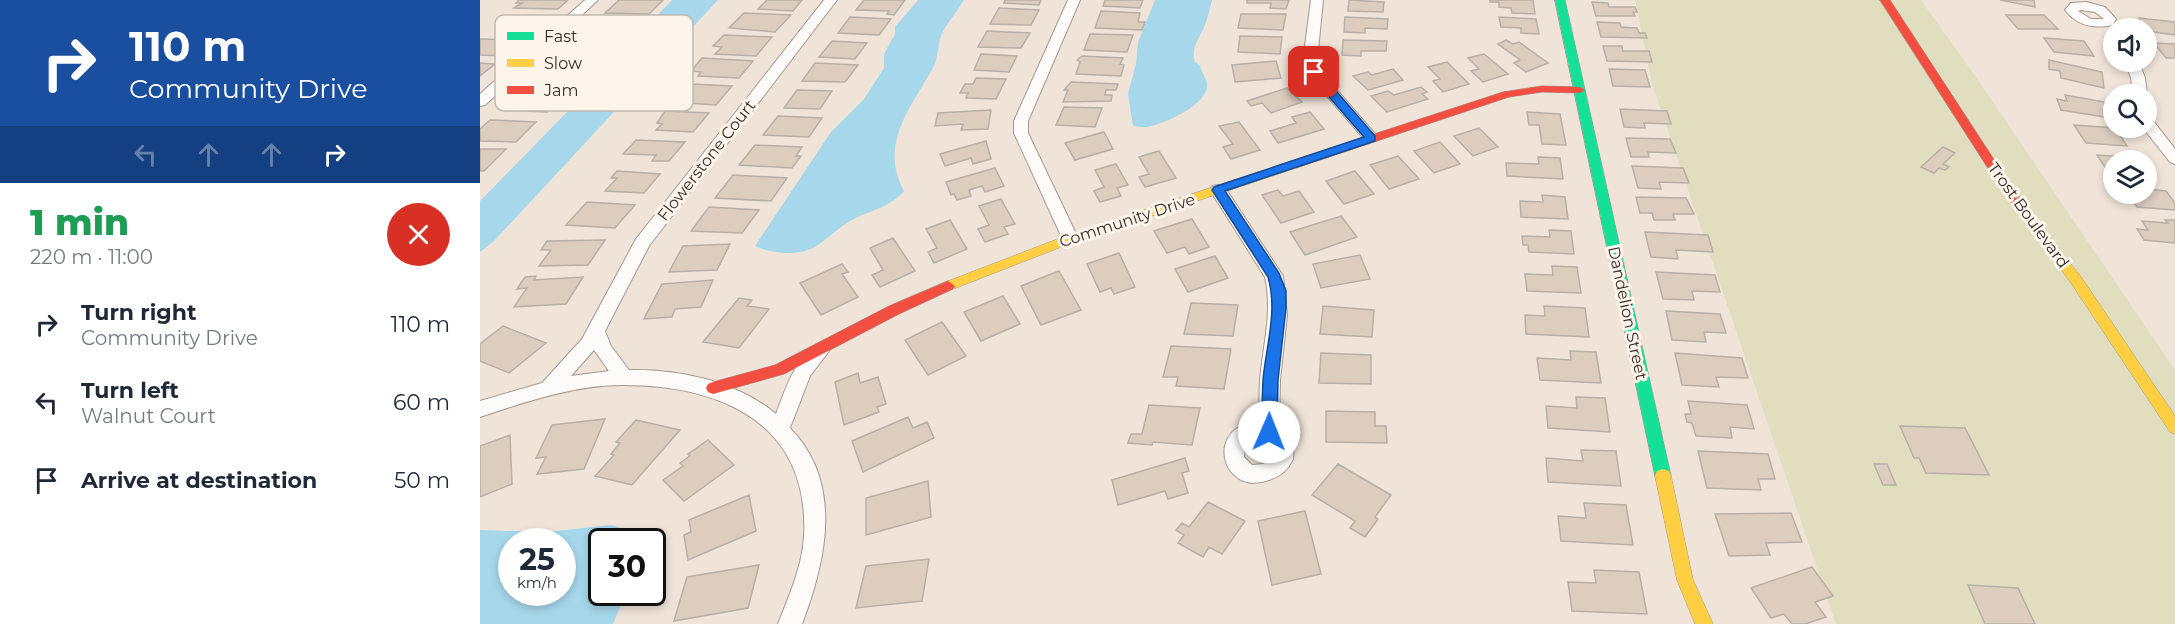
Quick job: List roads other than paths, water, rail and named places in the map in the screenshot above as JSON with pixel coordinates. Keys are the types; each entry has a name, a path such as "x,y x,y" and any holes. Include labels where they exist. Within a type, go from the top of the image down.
{"street":[{"path":"576,15 592,0"},
{"name":"Flowerstone Court","path":"548,389 589,344 642,243 831,0"},
{"path":"1070,238 1025,144 1021,133 1021,122 1074,0"},
{"path":"1317,0 1310,61 1314,72 1371,138"},
{"name":"Dandelion Street","path":"1560,0 1685,580 1704,624"},
{"name":"Trost Boulevard","path":"1885,0 2007,187 2076,280 2175,428"},
{"path":"480,102 495,88"},
{"name":"Community Drive","path":"713,388 778,370 894,310 999,264 1070,238 1507,94 1542,89 1580,90"},
{"path":"2157,135 2175,159"},
{"path":"1218,190 1274,276 1279,291 1270,380 1269,432"},
{"path":"596,331 603,349 625,378"},
{"name":"Community Drive","path":"780,428 802,372 824,347"},
{"path":"480,410 548,389 577,383 625,378 668,379 713,388 735,396 768,417 797,450 809,478 814,498 815,537 807,581 790,624"}],"water":[{"path":"672,0 718,0 693,27 693,15 657,15"},
{"path":"918,0 964,0 942,34 934,66 908,111 896,141 897,174 904,191 886,205 847,223 811,249 787,253 755,246 831,132 864,99 884,68 884,54 895,34 895,27"},
{"path":"1155,0 1212,0 1194,52 1195,62 1200,65 1207,87 1199,101 1183,113 1154,125 1133,126 1128,94 1136,64 1138,42"},
{"path":"568,111 615,111 494,241 480,252 480,201"},
{"path":"611,525 621,528 588,528 588,606 621,606 613,624 480,624 480,530 498,531 498,606 576,606 576,529"}]}
